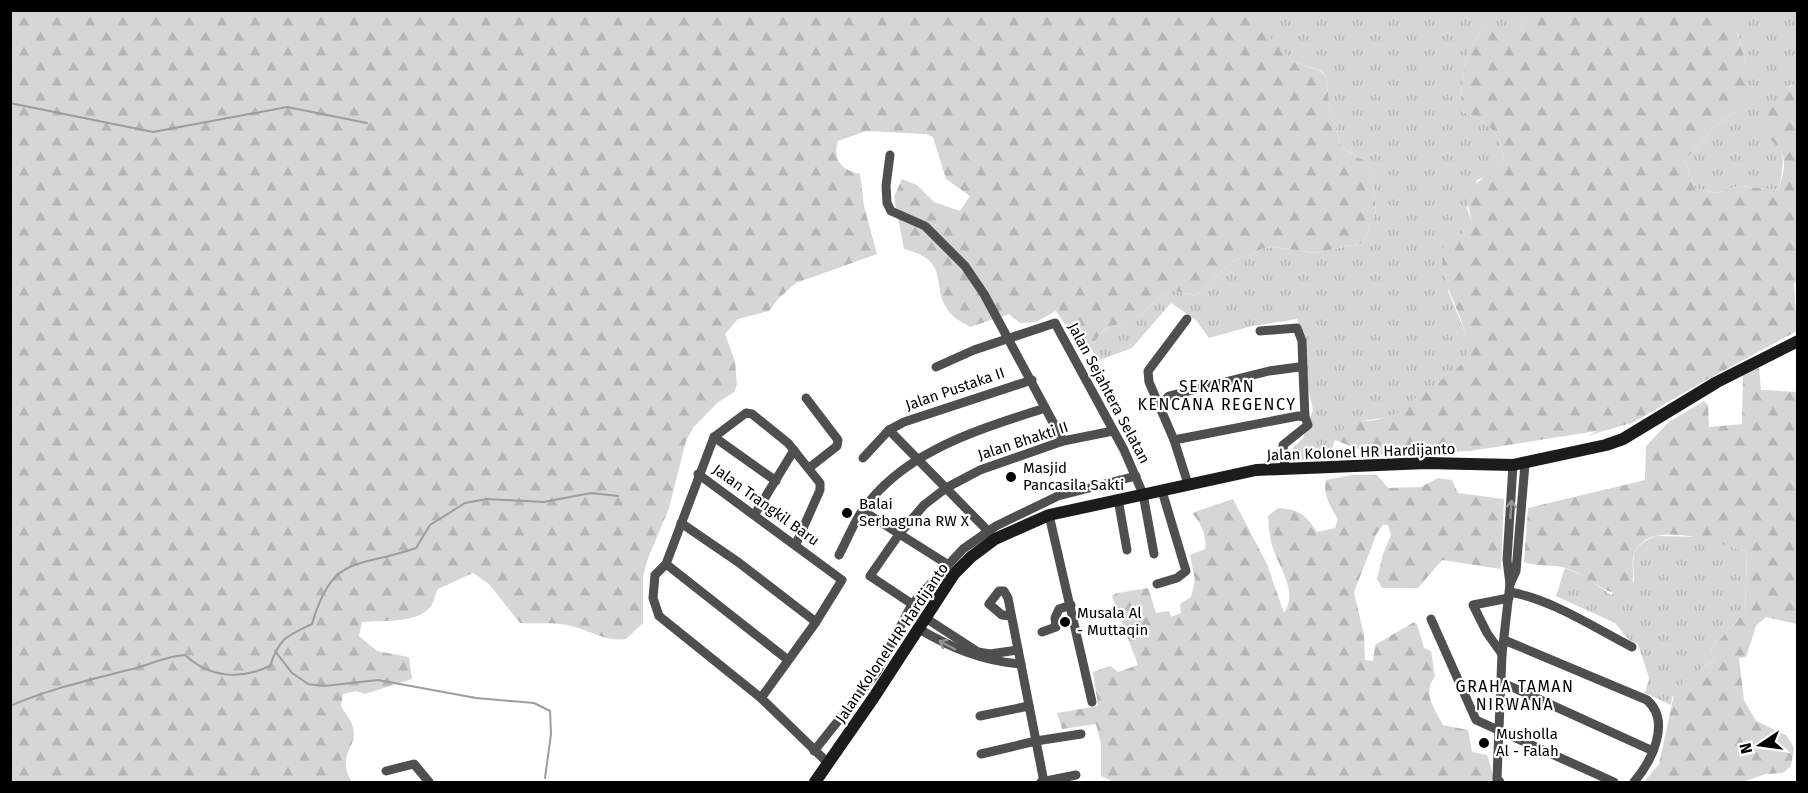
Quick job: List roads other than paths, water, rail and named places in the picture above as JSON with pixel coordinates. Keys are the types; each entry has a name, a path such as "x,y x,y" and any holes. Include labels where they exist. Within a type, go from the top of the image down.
{"main road":[{"name":"Jalan Kolonel HR Hardijanto","path":"815,783 967,553 995,539 1049,515 1256,470 1427,463 1519,464 1623,439 1717,382 1797,341"}],"street":[{"path":"890,154 886,186 887,203 891,211 925,226 964,266 984,294 1063,441"},
{"path":"1187,319 1148,371 1149,382 1174,440 1188,484"},
{"name":"Jalan Sejahtera Selatan","path":"936,367 974,350 1055,323 1136,476 1143,494 1154,554"},
{"path":"1260,331 1297,328 1302,341 1305,417 1308,425 1283,445 1284,468"},
{"path":"1159,406 1169,396 1180,393 1269,371 1299,367 1303,370"},
{"name":"Jalan Pustaka II","path":"890,430 921,415 1032,380"},
{"path":"806,398 838,440 837,446 809,468"},
{"path":"839,555 863,511 894,478 918,459 937,447 1045,408"},
{"path":"698,474 714,438 737,418 749,413 794,450 820,483 820,490 796,544"},
{"path":"1174,440 1298,416 1305,417"},
{"path":"863,458 890,430 987,531"},
{"name":"Jalan Bhakti II","path":"912,604 870,576 900,533 924,505 946,488 980,470 1063,441 1113,431"},
{"path":"714,438 776,481"},
{"path":"755,514 794,450"},
{"path":"1499,781 1497,728 1502,654 1510,591 1516,572 1514,541 1519,464"},
{"name":"Jalan Trangkil Baru","path":"761,698 816,622 842,580 698,474 666,564 655,575 653,598 659,616 761,698 829,764"},
{"path":"814,750 877,672 912,604 947,564 967,553 987,531 1058,496 1136,476"},
{"path":"1157,584 1177,578 1186,571 1162,491"},
{"path":"1058,496 1062,512"},
{"path":"1118,499 1127,550"},
{"path":"863,511 947,564"},
{"path":"1049,515 1092,702"},
{"path":"681,524 738,562 816,622"},
{"path":"666,564 788,660"},
{"path":"1502,654 1487,633 1473,605 1510,591 1537,599 1632,646"},
{"path":"1042,632 1056,627 1055,618 1059,609 1071,605"},
{"path":"1010,616 1043,782 1077,775"},
{"path":"924,617 978,652 993,658 1018,650"},
{"path":"1431,619 1474,718 1614,783"},
{"path":"917,628 954,649 1021,663"},
{"path":"1504,640 1647,700 1653,705 1659,722 1653,751 1634,783"},
{"path":"1501,682 1653,751"},
{"path":"980,716 1029,706"},
{"path":"981,754 1036,741 1081,734"},
{"path":"386,771 414,764 427,776 429,783"}],"waterway":[{"path":"10,103 153,132 287,107 367,123"},
{"path":"10,706 57,689 178,656 185,655 205,668 226,674 237,675 259,670 270,666 277,649 285,639 312,624 320,601 338,574 349,567 416,548 430,525 465,503 487,499 544,502 591,493 618,496"},
{"path":"275,651 292,673 308,684 324,686 378,680 476,698 534,703 550,711 551,734 545,778"}],"place":[{"name":"Masjid Pancasila Sakti","path":"1011,477"},
{"name":"Balai Serbaguna RW X","path":"847,513"},
{"name":"Musala Al - Muttaqin","path":"1065,622"},
{"name":"Musholla Al - Falah","path":"1484,743"}],"district":[{"name":"SEKARAN KENCANA REGENCY","path":"1217,395"},
{"name":"GRAHA TAMAN NIRWANA","path":"1515,695"}]}
